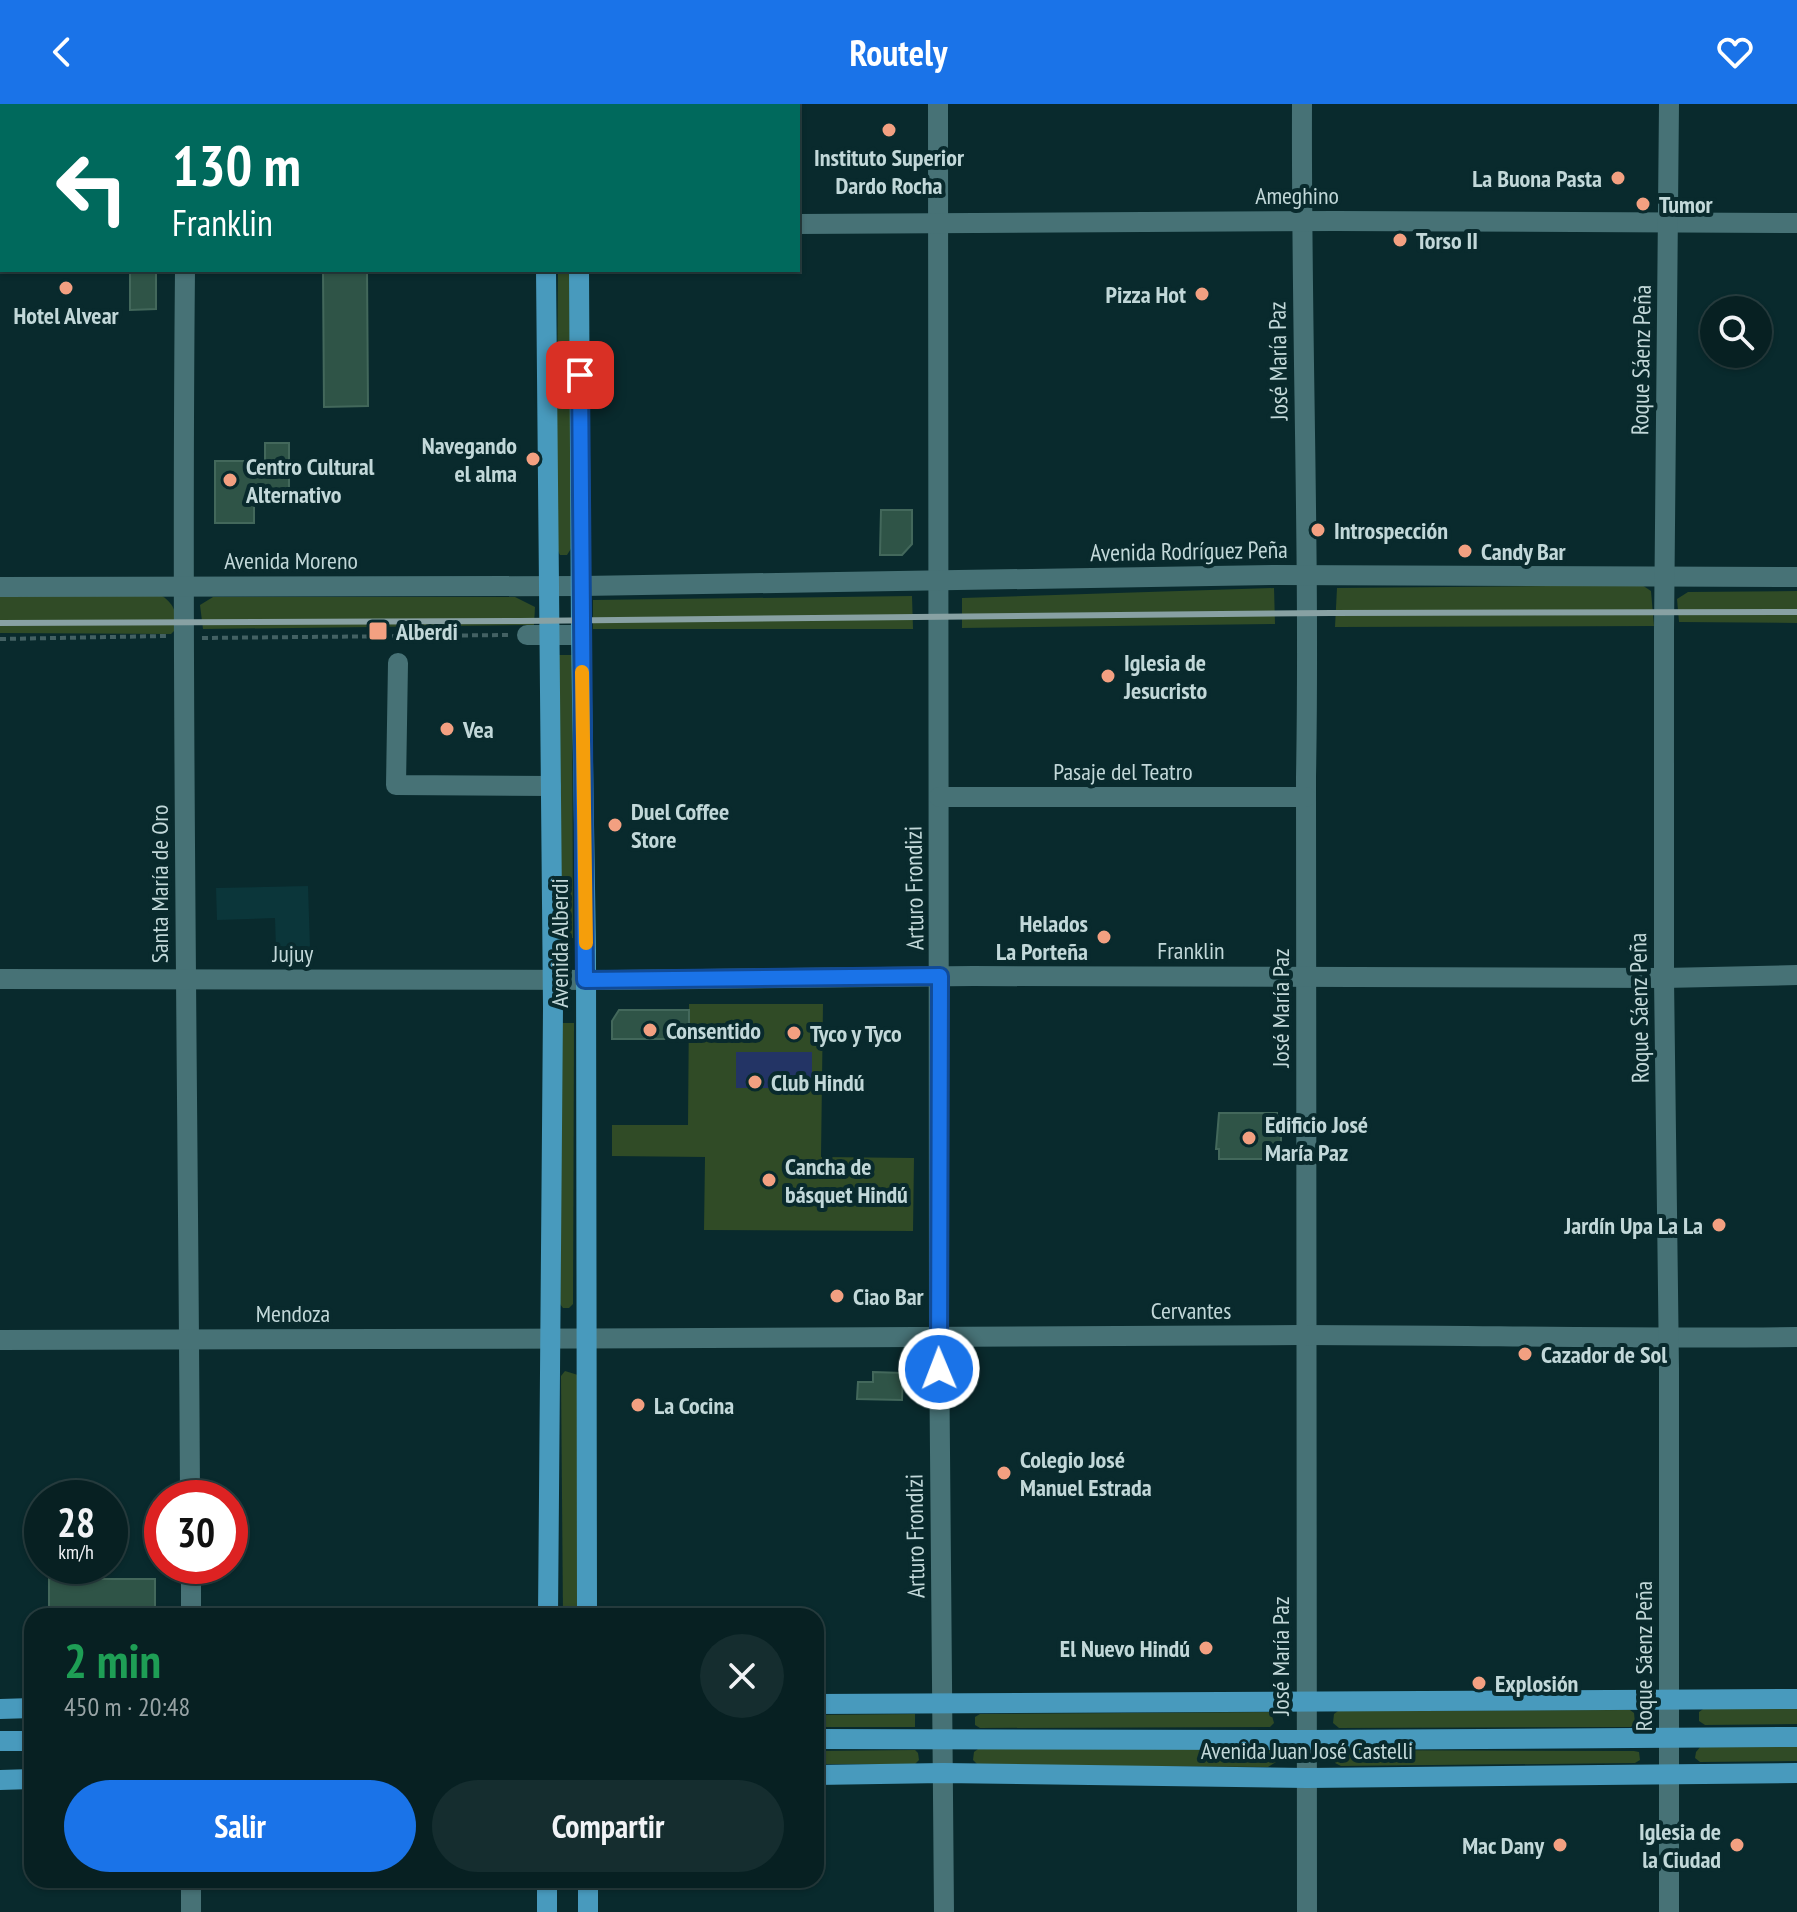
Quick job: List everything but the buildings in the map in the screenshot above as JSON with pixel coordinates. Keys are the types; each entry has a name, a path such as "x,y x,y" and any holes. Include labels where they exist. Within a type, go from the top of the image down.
{"main road":[{"name":"Avenida Alberdi","path":"546,272 553,980 548,1608"},
{"name":"Avenida Alberdi","path":"579,272 587,1608"},
{"name":"Avenida Juan José Castelli","path":"824,1704 1797,1699"},
{"path":"0,1709 24,1708"},
{"name":"Avenida Juan José Castelli","path":"824,1739 1797,1737"},
{"path":"0,1741 24,1741"},
{"name":"Avenida Juan José Castelli","path":"824,1775 943,1773 1307,1778 1797,1773"},
{"path":"0,1780 24,1779"},
{"path":"547,1888 547,1912"},
{"path":"588,1888 588,1912"}],"street":[{"name":"Arturo Frondizi","path":"938,104 939,1337 944,1912"},
{"name":"José María Paz","path":"1302,104 1308,576 1307,1912"},
{"name":"Roque Sáenz Peña","path":"1669,104 1664,978 1669,1339 1669,1912"},
{"name":"Ameghino","path":"800,224 1302,221 1797,223"},
{"name":"Santa María de Oro","path":"185,272 183,586 190,1480"},
{"name":"Avenida Rodríguez Peña","path":"582,586 1308,576 1797,577"},
{"name":"Avenida Moreno","path":"0,587 582,586"},
{"path":"527,635 581,635"},
{"path":"398,663 396,785 551,786"},
{"name":"Pasaje del Teatro","path":"939,797 1306,797"},
{"name":"Franklin","path":"585,980 940,976 1664,978 1797,975"},
{"name":"Jujuy","path":"0,979 585,980"},
{"name":"Cervantes","path":"586,1339 1307,1335 1669,1339 1797,1337"},
{"name":"Mendoza","path":"0,1340 586,1339"},
{"path":"191,1584 191,1608"},
{"path":"191,1888 191,1912"}],"path":[{"path":"0,639 185,635 211,639 527,635"}],"shaded area":[{"path":"308,886 310,948 276,949 275,918 217,920 216,888"}],"green space":[{"path":"558,272 570,272 572,547 567,555 560,555 556,547"},
{"path":"1642,585 1651,591 1654,626 1335,627 1337,588"},
{"path":"1274,588 1275,624 962,628 962,598"},
{"path":"1797,591 1797,623 1679,622 1677,599 1688,592"},
{"path":"159,594 175,612 177,628 171,634 0,633 0,595"},
{"path":"912,596 913,629 593,629 593,600"},
{"path":"213,597 515,597 535,607 534,625 203,629 200,605"},
{"path":"559,655 572,655 573,938 559,938"},
{"name":"Club Hindú","path":"689,1004 823,1004 821,1157 914,1158 913,1231 704,1230 705,1157 612,1156 612,1125 688,1125"},
{"path":"562,1023 574,1023 573,1304 569,1308 563,1308 560,1304"},
{"path":"565,1371 578,1375 578,1608 563,1608 561,1376"},
{"path":"1706,1707 1797,1707 1797,1724 1705,1725 1699,1721 1699,1712"},
{"path":"1630,1710 1634,1713 1635,1723 1631,1727 1339,1728 1333,1723 1334,1714 1338,1711"},
{"path":"1271,1712 1274,1723 1270,1727 980,1728 975,1725 975,1717 980,1714"},
{"path":"915,1714 915,1727 824,1727 824,1715"},
{"path":"1701,1746 1797,1747 1797,1761 1700,1762 1695,1758"},
{"path":"1269,1748 1277,1752 1276,1762 1268,1767 978,1765 973,1760 974,1752 978,1749"},
{"path":"915,1750 919,1760 915,1764 824,1764 824,1751"},
{"path":"1340,1750 1634,1751 1639,1752 1640,1760 1635,1763 1341,1766 1335,1763 1335,1754"}],"water":[{"path":"736,1052 812,1052 812,1088 736,1088"}],"railway":[{"path":"0,623 1797,612"}],"slow traffic":[{"path":"582,672 586,943"}],"place":[{"name":"Instituto Superior Dardo Rocha","path":"889,130"},
{"name":"La Buona Pasta","path":"1618,178"},
{"name":"Tumor","path":"1643,204"},
{"name":"Torso II","path":"1400,240"},
{"name":"Hotel Alvear","path":"66,288"},
{"name":"Pizza Hot","path":"1202,294"},
{"name":"Navegando el alma","path":"533,459"},
{"name":"Centro Cultural Alternativo","path":"230,480"},
{"name":"Introspección","path":"1318,530"},
{"name":"Candy Bar","path":"1465,551"},
{"name":"Alberdi","path":"378,631"},
{"name":"Iglesia de Jesucristo","path":"1108,676"},
{"name":"Vea","path":"447,729"},
{"name":"Duel Coffee Store","path":"615,825"},
{"name":"Helados La Porteña","path":"1104,937"},
{"name":"Consentido","path":"650,1030"},
{"name":"Tyco y Tyco","path":"794,1033"},
{"name":"Club Hindú","path":"755,1082"},
{"name":"Edificio José María Paz","path":"1249,1138"},
{"name":"Cancha de básquet Hindú","path":"769,1180"},
{"name":"Jardín Upa La La","path":"1719,1225"},
{"name":"Ciao Bar","path":"837,1296"},
{"name":"Cazador de Sol","path":"1525,1354"},
{"name":"La Cocina","path":"638,1405"},
{"name":"Colegio José Manuel Estrada","path":"1004,1473"},
{"name":"El Nuevo Hindú","path":"1206,1648"},
{"name":"Explosión","path":"1479,1683"},
{"name":"Mac Dany","path":"1560,1845"},
{"name":"Iglesia de la Ciudad","path":"1737,1845"}],"route":[{"path":"580,375 585,980 940,976 939,1369"}]}
